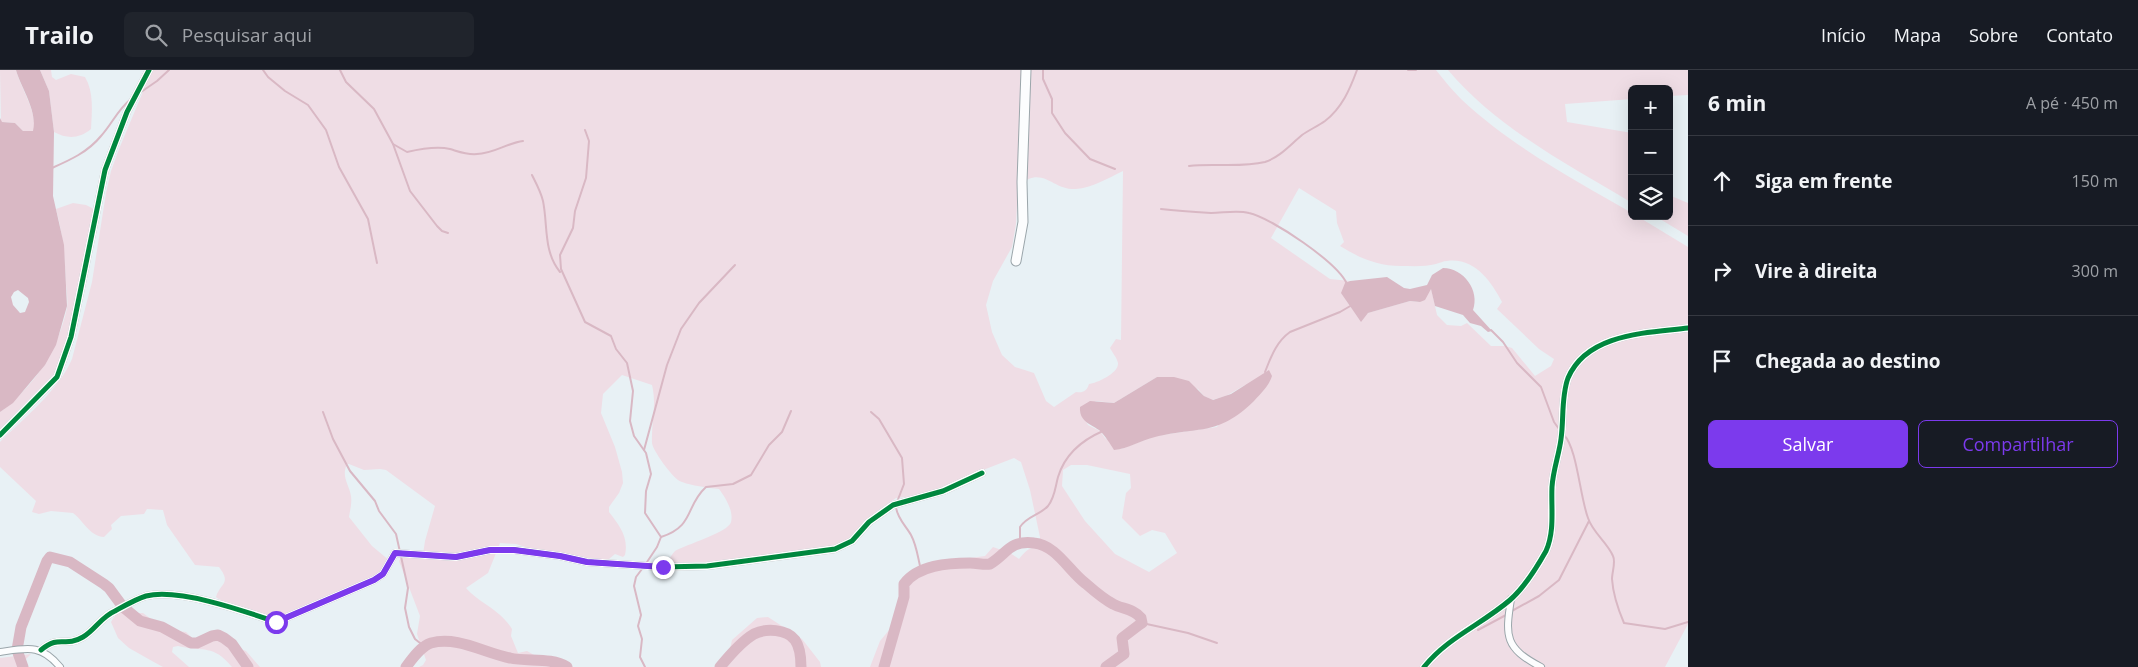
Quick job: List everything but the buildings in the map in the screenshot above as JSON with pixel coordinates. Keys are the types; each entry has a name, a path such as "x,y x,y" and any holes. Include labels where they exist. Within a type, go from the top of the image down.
{"street":[{"path":"0,435 57,377 72,337 105,170 127,112 149,70"},
{"path":"1016,261 1023,222 1022,182 1026,70"},
{"path":"1424,667 1445,645 1511,599 1533,572 1546,551 1551,538 1553,473 1561,440 1565,393 1572,372 1589,352 1608,342 1620,338 1688,328"},
{"path":"41,650 56,640 67,643 77,640 89,633 98,622 113,611 146,596 183,597 244,611 276,622 374,580 383,574 395,553 456,557 490,550 514,550 560,556 587,562 663,567 707,566 835,549 852,541 869,522 893,506 943,491 982,473"},
{"path":"1511,599 1507,626 1511,641 1521,656 1541,667"},
{"path":"0,652 41,650 50,656 60,667"}],"shaded area":[{"path":"0,70 16,70 31,108 34,131 23,131 15,123 1,122"},
{"path":"16,70 40,70 49,91 54,132 53,196 64,245 67,306 56,345 45,365 13,403 0,412 0,118 2,122 15,123 23,131 33,131 34,123 31,108","holes":["18,290 28,298 29,302 25,312 20,313 13,305 11,297"]},
{"path":"40,70 51,70 52,77 56,80 71,74 85,77 91,96 91,129 82,135 73,137 54,132 49,91"},
{"path":"152,70 1436,70 1461,99 1480,116 1522,147 1628,211 1628,220 1644,220 1688,247 1688,624 1665,667 870,667 880,641 899,618 910,585 922,574 927,564 985,556 993,547 1010,553 1019,559 1033,548 1040,549 1040,537 1030,490 1021,462 1014,458 983,470 967,481 917,496 896,498 876,512 849,540 826,552 780,558 674,566 668,561 675,551 715,534 728,526 732,518 730,509 719,489 681,482 667,468 652,443 654,400 652,385 622,375 603,394 601,413 615,447 622,472 623,483 619,493 609,507 609,512 620,527 624,537 626,543 625,555 623,557 615,554 609,559 599,561 544,553 516,544 500,543 488,573 466,588 507,622 512,629 511,636 518,653 527,651 548,663 563,662 569,667 419,667 426,660 417,634 420,616 399,561 407,551 423,554 435,506 386,470 364,470 349,464 347,464 345,469 351,496 349,517 372,546 390,561 382,574 286,621 250,611 216,597 225,580 223,573 219,567 195,565 167,525 163,510 147,509 144,514 121,516 111,525 112,529 104,537 99,536 90,531 73,513 51,511 39,514 32,512 36,501 0,467 0,442 50,393 72,359 92,282 111,171","holes":["1123,171 1121,340 1116,339 1110,348 1118,363 1117,367 1107,377 1089,384 1084,391 1076,392 1054,407 1046,401 1034,373 1015,367 1002,355 992,332 986,305 993,281 1012,247 1016,224 1018,186 1034,177 1060,186 1076,189 1094,185","1299,188 1336,211 1337,223 1344,242 1340,246 1362,258 1393,266 1427,266 1447,261 1457,261 1473,267 1493,286 1502,302 1497,309 1539,349 1554,359 1551,366 1535,376 1512,348 1491,346 1467,323 1461,326 1447,325 1437,315 1431,288 1420,302 1410,301 1368,313 1361,321 1346,300 1345,283 1350,281 1330,279 1271,238","1157,377 1198,389 1204,396 1212,400 1226,396 1245,385 1217,427 1155,436 1121,449 1105,438 1100,431 1088,425 1080,411 1096,401 1114,403","1071,465 1087,465 1130,474 1131,488 1126,493 1122,518 1140,536 1152,530 1165,533 1177,553 1149,572 1115,554 1085,521 1062,486 1063,470"]},
{"path":"1448,70 1688,70 1688,95 1673,96 1673,85 1628,85 1628,99 1565,104 1567,122 1628,132 1628,201 1534,144 1488,110"},
{"path":"1673,197 1688,203 1688,236 1662,220 1673,220"},
{"path":"73,203 86,205 94,209 64,359 56,372 0,429 0,412 24,391 34,379 51,353 63,324 67,308 67,296 63,247 56,209"},
{"path":"1443,268 1451,269 1464,276 1474,295 1475,303 1473,310 1492,331 1488,332 1481,326 1470,323 1463,315 1435,306 1431,289 1425,300 1420,302 1410,301 1368,313 1361,322 1341,293 1345,283 1350,281 1387,277 1404,288 1410,289 1427,285 1432,275"},
{"path":"1269,370 1272,376 1269,383 1254,401 1229,420 1207,428 1155,437 1119,449 1114,450 1099,430 1083,419 1080,412 1080,407 1090,401 1114,403 1157,377 1174,377 1189,381 1204,396 1213,400 1231,394"},
{"path":"129,607 132,613 143,613 164,629 186,632 194,640 204,640 223,633 232,646 246,651 260,667 232,667 219,655 208,650 178,646 173,647 172,652 189,667 163,667 129,648 118,638 111,622 116,615"},
{"path":"768,617 802,639 820,662 821,667 721,667 730,649 732,640 757,618"},
{"path":"31,654 23,662 24,667 0,667 0,658"}],"waterway":[{"path":"141,92 169,70"},
{"path":"263,70 268,77 285,91 308,105 326,130 339,167 368,219 377,263"},
{"path":"340,70 346,82 374,109 393,144 410,191 437,226 442,231 448,233"},
{"path":"1043,70 1043,79 1052,99 1052,113 1065,133 1090,159 1115,169"},
{"path":"1189,166 1256,164 1275,157 1302,135 1331,116 1345,98 1357,70"},
{"path":"1408,70 1416,70"},
{"path":"52,168 72,159 96,142 122,107 131,99"},
{"path":"585,130 589,141 586,178 575,211 573,228 560,255 561,269 585,322 611,336 616,349 627,363 633,391 630,421 634,436 646,453 651,474 646,491 645,513 661,537"},
{"path":"393,144 407,152 440,148 464,153 483,154 523,141"},
{"path":"532,175 543,201 548,247 560,272"},
{"path":"1161,209 1211,213 1240,212 1259,217 1273,223 1303,242 1331,265 1347,284"},
{"path":"644,450 667,365 681,329 699,303 735,265"},
{"path":"1265,372 1278,345 1290,332 1340,312 1352,305"},
{"path":"1491,330 1503,342 1517,363 1541,387 1554,422 1559,429"},
{"path":"661,537 672,532 685,521 699,494 706,487 733,484 751,475 769,445 782,432 791,411"},
{"path":"323,412 333,439 350,471 375,501 379,511 396,534 408,588 405,608 409,627 415,639 425,647"},
{"path":"871,412 879,419 902,458 904,484 897,502"},
{"path":"1020,544 1020,527 1026,520 1048,506 1065,461 1081,443 1103,431"},
{"path":"1564,435 1575,461 1585,509 1590,523 1614,558 1612,579 1616,601 1624,623 1665,629 1688,622"},
{"path":"896,507 900,518 913,539 921,570"},
{"path":"1510,612 1539,596 1559,580 1589,521"},
{"path":"645,565 661,537"},
{"path":"884,667 904,597 904,584 910,578 934,566 970,563 990,564 1014,546 1026,543 1034,543 1049,548 1079,578 1102,597 1116,606 1135,613 1141,618 1142,623 1122,638 1124,654 1106,667"},
{"path":"23,667 17,650 21,627 50,557 70,562 104,584 123,607 140,621 162,627 191,643 197,643 218,635 224,638 232,644 248,667"},
{"path":"642,569 636,577 634,586 641,615 638,626 642,639 640,657 645,667"},
{"path":"1478,630 1506,615"},
{"path":"1142,623 1188,633 1217,643"},
{"path":"720,667 749,637 759,632 770,630 782,632 795,640 799,650 801,667"},
{"path":"406,667 424,647 441,641 461,643 500,656 554,662 567,667"}],"cycle path":[{"path":"0,435 57,377 71,337 105,170 127,112 149,70"},
{"path":"1424,667 1443,647 1510,600 1530,577 1546,551 1551,536 1553,481 1561,439 1564,393 1568,378 1577,363 1589,352 1620,338 1688,328"},
{"path":"41,650 53,643 77,640 91,631 110,614 146,596 160,594 211,602 276,622 374,580 383,574 395,553 456,557 490,550 515,550 587,562 663,567 707,566 835,549 852,541 869,522 893,505 943,491 982,473"}],"route":[{"path":"276,622 290,618 374,580 383,574 395,553 456,557 490,550 514,550 560,556 587,562 663,567"}]}
